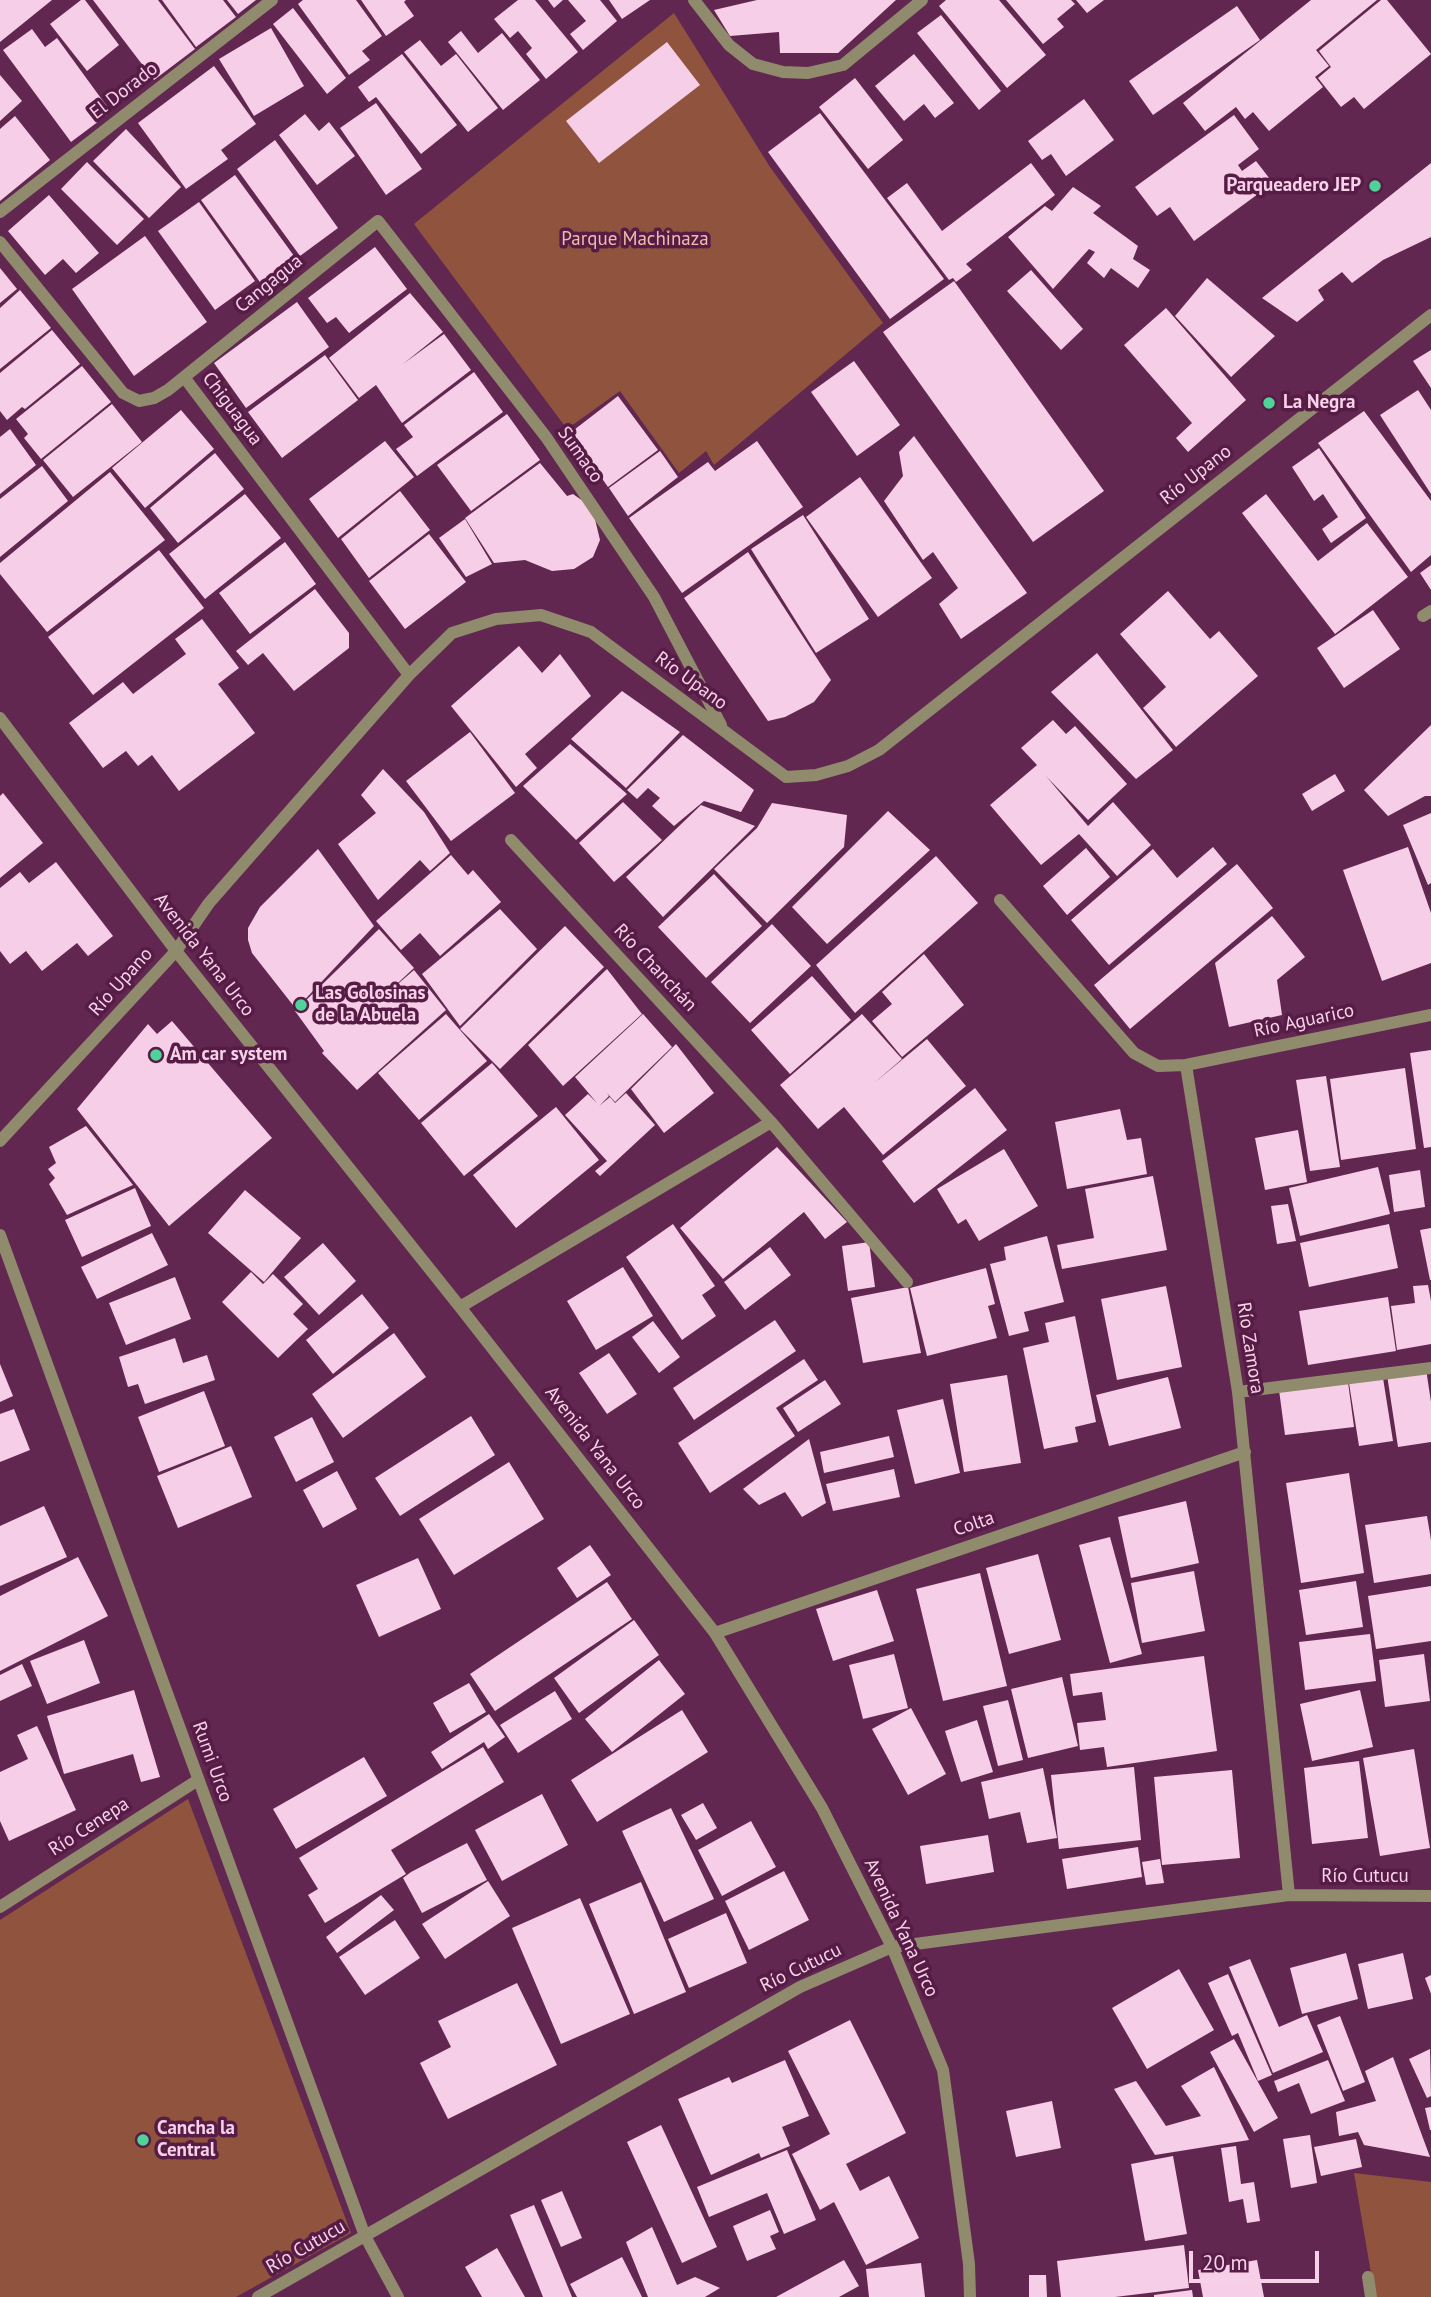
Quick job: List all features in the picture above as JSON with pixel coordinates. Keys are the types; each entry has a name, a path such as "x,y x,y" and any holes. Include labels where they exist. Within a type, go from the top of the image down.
{"street":[{"name":"El Dorado","path":"0,212 272,0"},
{"path":"694,0 729,45 753,64 783,72 808,73 843,65 922,0"},
{"name":"Cangagua","path":"184,377 378,221"},
{"name":"Sumaco","path":"378,221 545,437 646,585 723,729"},
{"name":"Chiguagua","path":"0,242 123,393 139,401 155,398 184,377 408,675"},
{"name":"Río Upano","path":"0,1142 176,951 209,903 408,675 452,634 496,619 541,615 591,632 786,777 816,775 848,766 879,750 1431,315"},
{"name":"Avenida Yana Urco","path":"0,718 176,951 715,1633 822,1808 892,1947 943,2070 969,2264 970,2297"},
{"name":"Río Chanchán","path":"511,841 771,1122 907,1282"},
{"path":"1000,900 1134,1053 1158,1066 1186,1065"},
{"name":"Río Aguarico","path":"1186,1065 1431,1015"},
{"name":"Río Zamora","path":"1186,1065 1245,1452 1289,1895"},
{"path":"460,1307 771,1122"},
{"name":"Rumi Urco","path":"0,1235 365,2236 398,2297"},
{"path":"1237,1392 1431,1368"},
{"name":"Colta","path":"715,1633 1245,1452"},
{"name":"Río Cenepa","path":"0,1907 198,1780"},
{"name":"Río Cutucu","path":"258,2297 800,1987 892,1947 1289,1895 1431,1896"},
{"path":"1368,2277 1371,2297"}],"green space":[{"name":"Parque Machinaza","path":"674,13 770,167 883,323 714,465 706,451 679,473 620,391 567,429 414,224"},
{"name":"Cancha la Central","path":"188,1799 351,2233 236,2297 0,2297 0,1920"},
{"path":"1354,2173 1431,2182 1431,2297 1375,2297"}],"building":[{"path":"0,0 52,0 0,42"},
{"path":"81,0 85,0 119,45 87,71 50,24"},
{"path":"93,0 158,0 195,49 154,80"},
{"path":"162,0 223,0 236,17 196,47"},
{"path":"227,0 256,0 238,14"},
{"path":"303,0 356,0 382,36 362,51 370,60 349,75 298,4"},
{"path":"361,0 406,0 404,2 414,16 386,36"},
{"path":"518,0 535,0 578,52 546,79 526,54 532,48 518,31 510,38 494,19"},
{"path":"548,0 563,0 554,8"},
{"path":"568,0 600,0 617,21 583,50 570,34 586,21"},
{"path":"609,0 650,0 622,19"},
{"path":"757,0 896,0 838,53 780,53 779,32 730,36 714,10"},
{"path":"946,0 999,0 1046,55 1007,88 939,6"},
{"path":"1006,0 1071,0 1075,4 1057,19 1064,27 1043,44"},
{"path":"1076,0 1104,0 1087,13"},
{"path":"1311,0 1377,0 1316,50 1329,66 1315,77 1323,87 1269,131 1253,112 1245,119 1236,107 1205,131 1183,103"},
{"path":"1381,0 1387,0 1431,54 1364,109 1354,97 1341,107 1318,78 1331,67 1319,51"},
{"path":"1237,6 1260,40 1153,115 1129,81"},
{"path":"293,8 346,78 327,94 273,24"},
{"path":"941,15 1001,91 979,110 917,33"},
{"path":"271,28 304,86 254,116 219,59"},
{"path":"32,29 45,47 57,38 111,112 71,142 3,50"},
{"path":"461,31 478,53 502,33 540,80 503,110 448,42"},
{"path":"420,40 441,66 456,54 498,108 468,132 404,52"},
{"path":"667,42 700,85 599,163 566,121"},
{"path":"402,54 457,125 421,154 376,97 369,102 358,87"},
{"path":"914,54 954,103 935,118 924,104 904,121 875,86"},
{"path":"214,66 256,124 221,150 228,159 186,189 138,123"},
{"path":"0,75 22,101 0,121"},
{"path":"855,78 903,140 868,169 819,107"},
{"path":"1084,99 1114,140 1066,176 1051,154 1042,160 1028,141"},
{"path":"376,103 422,169 386,195 340,128"},
{"path":"820,113 944,279 890,319 768,152"},
{"path":"305,114 319,131 329,122 355,156 317,185 279,135"},
{"path":"1234,115 1259,149 1238,165 1242,171 1256,161 1273,183 1194,241 1170,207 1157,216 1135,187"},
{"path":"15,116 50,160 0,201 0,129"},
{"path":"126,129 181,187 149,218 93,161"},
{"path":"275,140 338,228 300,256 237,169"},
{"path":"87,162 144,219 117,245 61,189"},
{"path":"1031,163 1055,195 966,264 972,270 956,282 953,278 949,280 887,198 907,183 942,231"},
{"path":"1431,163 1431,237 1383,260 1352,283 1342,272 1318,290 1324,300 1297,322 1262,298"},
{"path":"235,175 297,260 262,285 201,200"},
{"path":"1073,187 1101,206 1093,213 1138,246 1133,259 1150,270 1138,288 1111,268 1104,278 1087,263 1095,252 1089,249 1053,289 1008,237 1045,206 1052,211"},
{"path":"49,195 99,253 76,273 63,259 45,275 8,231"},
{"path":"199,202 255,281 215,310 158,231"},
{"path":"145,236 207,322 134,376 72,289"},
{"path":"375,247 407,289 349,333 336,317 327,323 308,298"},
{"path":"0,268 17,289 0,303"},
{"path":"1031,270 1083,329 1061,350 1007,291"},
{"path":"1207,278 1275,336 1231,377 1175,316"},
{"path":"954,281 1104,491 1033,542 883,332"},
{"path":"20,290 51,328 0,369 0,308"},
{"path":"410,293 443,332 403,364 444,334 471,370 402,423 376,385 359,398 329,358"},
{"path":"297,302 329,347 246,408 214,363"},
{"path":"1166,308 1246,400 1188,452 1176,438 1192,423 1124,345"},
{"path":"52,330 80,364 25,409 22,407 7,420 0,411 0,373"},
{"path":"1431,350 1431,388 1413,361"},
{"path":"325,355 358,400 282,458 248,412"},
{"path":"854,361 900,425 857,456 811,392"},
{"path":"82,366 111,402 41,459 24,438 28,434 16,419"},
{"path":"474,372 503,412 417,476 396,449 413,437 404,425"},
{"path":"1418,390 1431,410 1431,494 1380,415"},
{"path":"618,396 658,450 608,487 570,433"},
{"path":"112,404 142,442 73,497 43,460"},
{"path":"181,410 214,449 145,508 112,468"},
{"path":"1364,411 1431,501 1431,555 1411,572 1318,443"},
{"path":"507,414 540,460 471,511 437,465"},
{"path":"10,429 36,465 0,494 0,437"},
{"path":"914,436 1027,593 961,639 939,604 958,588 933,552 923,560 884,501 903,476 899,452"},
{"path":"385,441 414,477 338,538 309,499"},
{"path":"757,441 803,507 682,593 629,518 708,462 715,471"},
{"path":"1319,448 1366,518 1331,543 1322,529 1338,517 1323,494 1314,501 1292,467"},
{"path":"660,451 678,477 628,516 609,488"},
{"path":"215,453 244,489 178,543 150,508"},
{"path":"540,463 567,496 573,494 583,501 595,519 600,540 593,557 574,569 552,571 525,560 494,563 465,518"},
{"path":"42,466 68,501 0,557 0,499"},
{"path":"110,472 165,540 47,632 0,574 0,563"},
{"path":"860,477 932,578 878,617 806,517"},
{"path":"400,491 430,530 369,578 341,539"},
{"path":"245,494 281,538 205,599 169,554"},
{"path":"1266,494 1318,561 1367,523 1408,577 1335,634 1242,513"},
{"path":"803,515 869,619 816,653 751,549"},
{"path":"465,519 492,564 466,577 439,538"},
{"path":"429,534 466,582 405,629 369,581"},
{"path":"285,542 316,584 250,634 219,593"},
{"path":"159,550 204,608 93,695 48,637"},
{"path":"748,552 831,680 814,702 785,717 768,721 684,598"},
{"path":"1431,565 1431,590 1420,573"},
{"path":"315,589 349,633 349,648 294,691 263,653 248,665 236,651"},
{"path":"1168,591 1210,639 1219,631 1258,676 1176,747 1143,708 1166,687 1120,634"},
{"path":"1373,610 1400,649 1344,688 1317,648"},
{"path":"202,619 239,668 218,684 255,733 179,791 152,755 138,766 126,751 103,768 69,723 123,682 133,694 186,654 175,639"},
{"path":"519,646 542,673 560,654 591,696 525,754 537,768 516,787 451,706"},
{"path":"1097,653 1173,750 1136,779 1051,692"},
{"path":"622,691 680,732 626,788 571,739"},
{"path":"1053,720 1066,734 1075,726 1127,784 1088,820 1046,776 1088,826 1113,802 1151,845 1117,876 1079,834 1041,865 990,805 1037,765 1021,748"},
{"path":"1431,725 1431,796 1425,796 1388,816 1364,790"},
{"path":"470,732 515,793 451,841 406,781"},
{"path":"683,735 754,790 741,812 704,801 674,826 652,806 660,798 648,788 637,799 627,790"},
{"path":"570,744 627,794 576,840 523,786"},
{"path":"383,769 424,812 450,853 430,871 420,860 378,900 338,844 376,813 361,795"},
{"path":"1335,774 1345,791 1312,811 1302,794"},
{"path":"3,793 43,843 0,878 0,796"},
{"path":"623,802 662,840 614,882 579,843"},
{"path":"772,803 847,815 844,847 767,923 714,869 757,828"},
{"path":"701,805 755,826 663,917 626,877"},
{"path":"888,811 930,850 827,944 792,907"},
{"path":"1431,813 1431,883 1428,885 1403,825"},
{"path":"1213,847 1227,864 1109,965 1071,920 1153,849 1177,878"},
{"path":"1408,847 1431,913 1431,963 1382,981 1343,870"},
{"path":"1086,848 1110,877 1067,915 1043,886"},
{"path":"318,849 374,926 296,1009 252,953 248,928 260,907"},
{"path":"451,855 468,875 473,870 501,902 440,956 420,933 401,950 376,921"},
{"path":"936,856 978,903 855,1013 816,965"},
{"path":"56,862 113,936 88,956 77,943 42,971 26,951 10,964 0,951 0,888 20,872 29,883"},
{"path":"1237,864 1273,908 1130,1029 1094,985"},
{"path":"714,874 762,926 706,978 658,927"},
{"path":"500,909 537,949 460,1026 422,974"},
{"path":"1272,916 1305,957 1277,980 1282,1015 1229,1027 1215,963"},
{"path":"772,924 811,966 750,1023 711,982"},
{"path":"565,926 604,967 500,1069 460,1029"},
{"path":"379,929 414,968 385,995 414,970 446,1010 357,1090 322,1053 324,1051 295,1011"},
{"path":"924,954 964,1005 902,1057 872,1021 892,1004 882,992"},
{"path":"607,969 642,1014 563,1086 528,1045"},
{"path":"812,976 851,1020 790,1074 751,1030"},
{"path":"446,1014 487,1061 419,1120 378,1073"},
{"path":"643,1014 672,1047 615,1102 607,1093 609,1096 599,1106 610,1097 615,1103 626,1093 655,1125 600,1176 595,1171 607,1161 565,1115 588,1094 597,1103 575,1077"},
{"path":"862,1014 902,1059 873,1084 927,1039 966,1086 883,1155 844,1107 818,1129 780,1085"},
{"path":"172,1021 272,1138 169,1226 77,1109 148,1024 157,1034"},
{"path":"676,1044 714,1093 664,1133 631,1089"},
{"path":"1431,1050 1431,1147 1424,1148 1410,1053"},
{"path":"492,1063 538,1116 464,1176 421,1123"},
{"path":"1405,1068 1416,1149 1341,1160 1330,1079"},
{"path":"1326,1076 1340,1167 1310,1171 1296,1080"},
{"path":"975,1088 1007,1130 914,1203 882,1161"},
{"path":"556,1107 599,1160 516,1228 473,1175"},
{"path":"1120,1109 1127,1140 1141,1138 1147,1174 1067,1189 1055,1122"},
{"path":"86,1126 133,1185 67,1215 49,1184 55,1178 48,1169 56,1163 49,1147"},
{"path":"1298,1130 1307,1182 1265,1190 1255,1138"},
{"path":"777,1147 847,1222 825,1239 804,1212 723,1279 680,1228"},
{"path":"1004,1149 1038,1206 979,1241 966,1219 958,1224 937,1189"},
{"path":"1378,1167 1390,1214 1300,1236 1289,1188"},
{"path":"1420,1170 1425,1207 1394,1212 1389,1175"},
{"path":"1153,1176 1167,1250 1062,1269 1057,1245 1094,1238 1085,1189"},
{"path":"135,1188 151,1226 82,1257 65,1220"},
{"path":"245,1190 301,1238 264,1282 208,1233"},
{"path":"1288,1204 1296,1241 1277,1244 1271,1206"},
{"path":"673,1224 715,1286 702,1295 716,1316 682,1340 626,1257"},
{"path":"1389,1224 1398,1268 1309,1287 1300,1243"},
{"path":"1431,1228 1431,1280 1430,1280 1420,1230"},
{"path":"152,1233 168,1265 97,1299 81,1267"},
{"path":"1047,1236 1064,1302 1024,1312 1029,1331 1009,1336 990,1264 1006,1260 1004,1247"},
{"path":"869,1242 875,1287 848,1291 842,1246"},
{"path":"323,1243 356,1281 319,1315 284,1277"},
{"path":"770,1247 791,1275 745,1310 724,1282"},
{"path":"623,1267 653,1316 596,1350 567,1301"},
{"path":"986,1268 995,1304 988,1306 997,1338 927,1356 910,1288"},
{"path":"251,1272 263,1284 273,1274 303,1304 293,1314 308,1329 278,1358 222,1302"},
{"path":"175,1277 191,1319 126,1345 109,1303"},
{"path":"1428,1285 1431,1301 1431,1344 1397,1350 1391,1306 1415,1303 1413,1286"},
{"path":"1166,1286 1182,1367 1117,1380 1101,1299"},
{"path":"908,1287 921,1353 863,1363 851,1298"},
{"path":"362,1294 389,1328 333,1374 306,1340"},
{"path":"1388,1297 1396,1351 1308,1365 1299,1311"},
{"path":"1075,1316 1096,1422 1075,1427 1078,1442 1044,1449 1023,1348 1049,1342 1045,1323"},
{"path":"775,1320 796,1351 694,1420 673,1388"},
{"path":"653,1321 680,1357 659,1373 632,1337"},
{"path":"394,1333 426,1377 343,1438 312,1394"},
{"path":"175,1338 183,1363 207,1355 215,1380 145,1404 138,1384 128,1387 119,1357"},
{"path":"609,1353 637,1394 607,1414 579,1373"},
{"path":"804,1359 818,1380 776,1408 795,1436 710,1493 678,1443"},
{"path":"0,1364 13,1396 0,1402"},
{"path":"1426,1369 1431,1402 1431,1442 1398,1447 1387,1375"},
{"path":"1007,1375 1021,1463 964,1472 950,1384"},
{"path":"1168,1377 1181,1428 1109,1446 1096,1395"},
{"path":"1383,1378 1393,1441 1359,1446 1349,1383"},
{"path":"825,1380 841,1404 798,1432 783,1408"},
{"path":"1348,1382 1354,1427 1285,1435 1279,1390"},
{"path":"204,1391 225,1446 159,1472 138,1417"},
{"path":"943,1399 960,1473 915,1484 897,1410"},
{"path":"14,1409 30,1450 0,1462 0,1414"},
{"path":"471,1416 495,1455 400,1516 375,1478"},
{"path":"312,1417 334,1462 296,1482 274,1437"},
{"path":"889,1436 894,1457 824,1473 820,1452"},
{"path":"809,1439 826,1503 802,1517 785,1492 759,1505 743,1489"},
{"path":"231,1446 252,1497 178,1528 157,1476"},
{"path":"509,1462 544,1519 454,1575 419,1519"},
{"path":"894,1469 900,1497 833,1511 826,1484"},
{"path":"337,1471 357,1509 323,1528 303,1490"},
{"path":"1349,1473 1364,1573 1301,1583 1286,1483"},
{"path":"1186,1501 1199,1563 1131,1578 1118,1517"},
{"path":"44,1506 67,1557 0,1586 0,1526"},
{"path":"1427,1516 1431,1540 1431,1574 1374,1583 1365,1525"},
{"path":"1110,1537 1142,1654 1110,1663 1079,1545"},
{"path":"590,1545 611,1575 577,1598 557,1568"},
{"path":"1038,1554 1061,1640 1009,1654 986,1568"},
{"path":"78,1557 108,1616 0,1671 0,1596"},
{"path":"418,1558 441,1609 379,1637 356,1585"},
{"path":"1194,1571 1205,1631 1142,1643 1131,1583"},
{"path":"980,1573 1007,1686 943,1701 916,1589"},
{"path":"1356,1581 1363,1627 1306,1635 1299,1590"},
{"path":"607,1582 632,1619 495,1711 470,1674"},
{"path":"1431,1586 1431,1641 1376,1649 1368,1596"},
{"path":"877,1590 894,1641 833,1661 816,1609"},
{"path":"634,1620 659,1655 579,1713 554,1678"},
{"path":"1370,1634 1376,1681 1305,1690 1299,1642"},
{"path":"84,1640 100,1683 47,1704 30,1661"},
{"path":"894,1654 908,1708 863,1719 849,1665"},
{"path":"1424,1654 1430,1701 1385,1707 1379,1660"},
{"path":"1204,1656 1217,1751 1107,1767 1104,1747 1080,1750 1077,1723 1106,1720 1102,1692 1073,1696 1070,1674"},
{"path":"659,1660 685,1694 612,1752 585,1719"},
{"path":"22,1664 32,1686 0,1701 0,1675"},
{"path":"1062,1677 1078,1746 1028,1758 1011,1689"},
{"path":"469,1683 486,1712 450,1733 433,1703"},
{"path":"134,1690 160,1777 141,1782 133,1754 64,1774 47,1716"},
{"path":"1360,1690 1373,1747 1312,1761 1300,1704"},
{"path":"555,1691 572,1719 518,1753 500,1725"},
{"path":"1008,1700 1023,1760 998,1766 983,1706"},
{"path":"911,1708 946,1774 908,1795 872,1729"},
{"path":"682,1710 708,1752 597,1822 571,1780"},
{"path":"489,1714 505,1737 488,1749 484,1742 442,1769 431,1752"},
{"path":"977,1720 993,1772 961,1782 945,1731"},
{"path":"37,1726 76,1810 9,1841 0,1821 0,1772 28,1759 17,1735"},
{"path":"483,1747 504,1782 391,1850 406,1874 325,1923 308,1895 318,1889 299,1858"},
{"path":"1414,1749 1430,1848 1380,1856 1363,1758"},
{"path":"364,1757 387,1796 296,1849 273,1809"},
{"path":"1359,1761 1368,1838 1312,1844 1304,1768"},
{"path":"1134,1767 1141,1840 1059,1849 1051,1775"},
{"path":"1043,1768 1057,1838 1027,1843 1020,1812 989,1819 981,1782"},
{"path":"1232,1770 1240,1858 1162,1865 1154,1777"},
{"path":"542,1794 568,1845 502,1881 475,1830"},
{"path":"703,1803 717,1828 696,1840 681,1815"},
{"path":"671,1808 714,1899 664,1922 622,1831"},
{"path":"751,1821 776,1867 722,1896 698,1850"},
{"path":"988,1835 994,1872 926,1884 920,1846"},
{"path":"467,1843 487,1880 422,1913 403,1878"},
{"path":"1138,1847 1142,1877 1067,1889 1062,1859"},
{"path":"1160,1859 1164,1883 1146,1885 1142,1862"},
{"path":"784,1871 809,1920 749,1950 725,1901"},
{"path":"488,1881 510,1916 445,1959 422,1924"},
{"path":"641,1882 686,1992 634,2014 589,1904"},
{"path":"381,1895 394,1910 337,1953 326,1937"},
{"path":"580,1898 630,2014 561,2044 512,1928"},
{"path":"726,1913 747,1963 689,1988 668,1939"},
{"path":"395,1920 420,1958 365,1995 339,1957"},
{"path":"1346,1953 1358,1999 1302,2014 1290,1968"},
{"path":"1403,1953 1413,1999 1368,2009 1358,1964"},
{"path":"1250,1959 1279,2027 1307,2015 1323,2052 1273,2073 1229,1967"},
{"path":"1179,1969 1214,2030 1147,2069 1112,2008"},
{"path":"1228,1974 1272,2075 1258,2081 1238,2033 1232,2036 1208,1983"},
{"path":"1431,1975 1431,1994 1425,1978"},
{"path":"517,1983 557,2065 448,2119 420,2063 451,2047 438,2021"},
{"path":"1340,2016 1365,2082 1343,2091 1317,2025"},
{"path":"850,2020 906,2133 846,2164 860,2191 889,2176 919,2238 866,2265 834,2202 820,2210 792,2154 830,2134 788,2051"},
{"path":"1234,2039 1278,2118 1254,2132 1210,2052"},
{"path":"1430,2049 1431,2096 1427,2098 1409,2059"},
{"path":"1393,2057 1430,2157 1364,2145 1358,2132 1339,2136 1336,2112 1376,2101 1365,2071"},
{"path":"785,2060 809,2116 782,2127 790,2146 761,2158 759,2153 711,2175 678,2099 729,2077 732,2083"},
{"path":"1328,2060 1345,2101 1311,2114 1299,2083 1278,2092 1274,2081"},
{"path":"1214,2067 1249,2140 1155,2155 1114,2089 1136,2081 1166,2126 1201,2116 1181,2086"},
{"path":"1052,2101 1061,2148 1016,2157 1006,2111"},
{"path":"1431,2107 1431,2130 1430,2130 1425,2108"},
{"path":"661,2125 717,2247 682,2263 627,2142"},
{"path":"1310,2135 1317,2183 1291,2188 1283,2139"},
{"path":"1356,2139 1362,2167 1321,2176 1314,2147"},
{"path":"1236,2146 1241,2184 1254,2182 1260,2221 1247,2223 1243,2199 1229,2202 1221,2148"},
{"path":"787,2150 816,2220 784,2234 767,2193 709,2217 697,2187"},
{"path":"1173,2156 1187,2234 1145,2241 1131,2164"},
{"path":"562,2191 582,2238 561,2247 541,2200"},
{"path":"534,2205 572,2297 543,2297 510,2215"},
{"path":"770,2210 779,2232 770,2236 776,2249 747,2261 733,2226"},
{"path":"652,2227 677,2285 695,2277 720,2288 705,2297 648,2297 626,2242"},
{"path":"1184,2245 1189,2288 1115,2297 1061,2297 1057,2261"},
{"path":"497,2248 525,2297 482,2297 465,2267"},
{"path":"622,2257 642,2297 577,2297 570,2284"},
{"path":"844,2260 859,2286 839,2297 776,2297"},
{"path":"1257,2260 1264,2297 1203,2297 1198,2270"},
{"path":"921,2263 925,2297 869,2297 866,2269"},
{"path":"1029,2275 1046,2275 1047,2297 1029,2297"},
{"path":"1192,2290 1193,2297 1154,2297 1154,2295"}],"place":[{"name":"Parqueadero JEP","path":"1375,186"},
{"name":"La Negra","path":"1269,403"},
{"name":"Las Golosinas de la Abuela","path":"301,1005"},
{"name":"Am car system","path":"156,1055"},
{"name":"Cancha la Central","path":"143,2140"}]}
